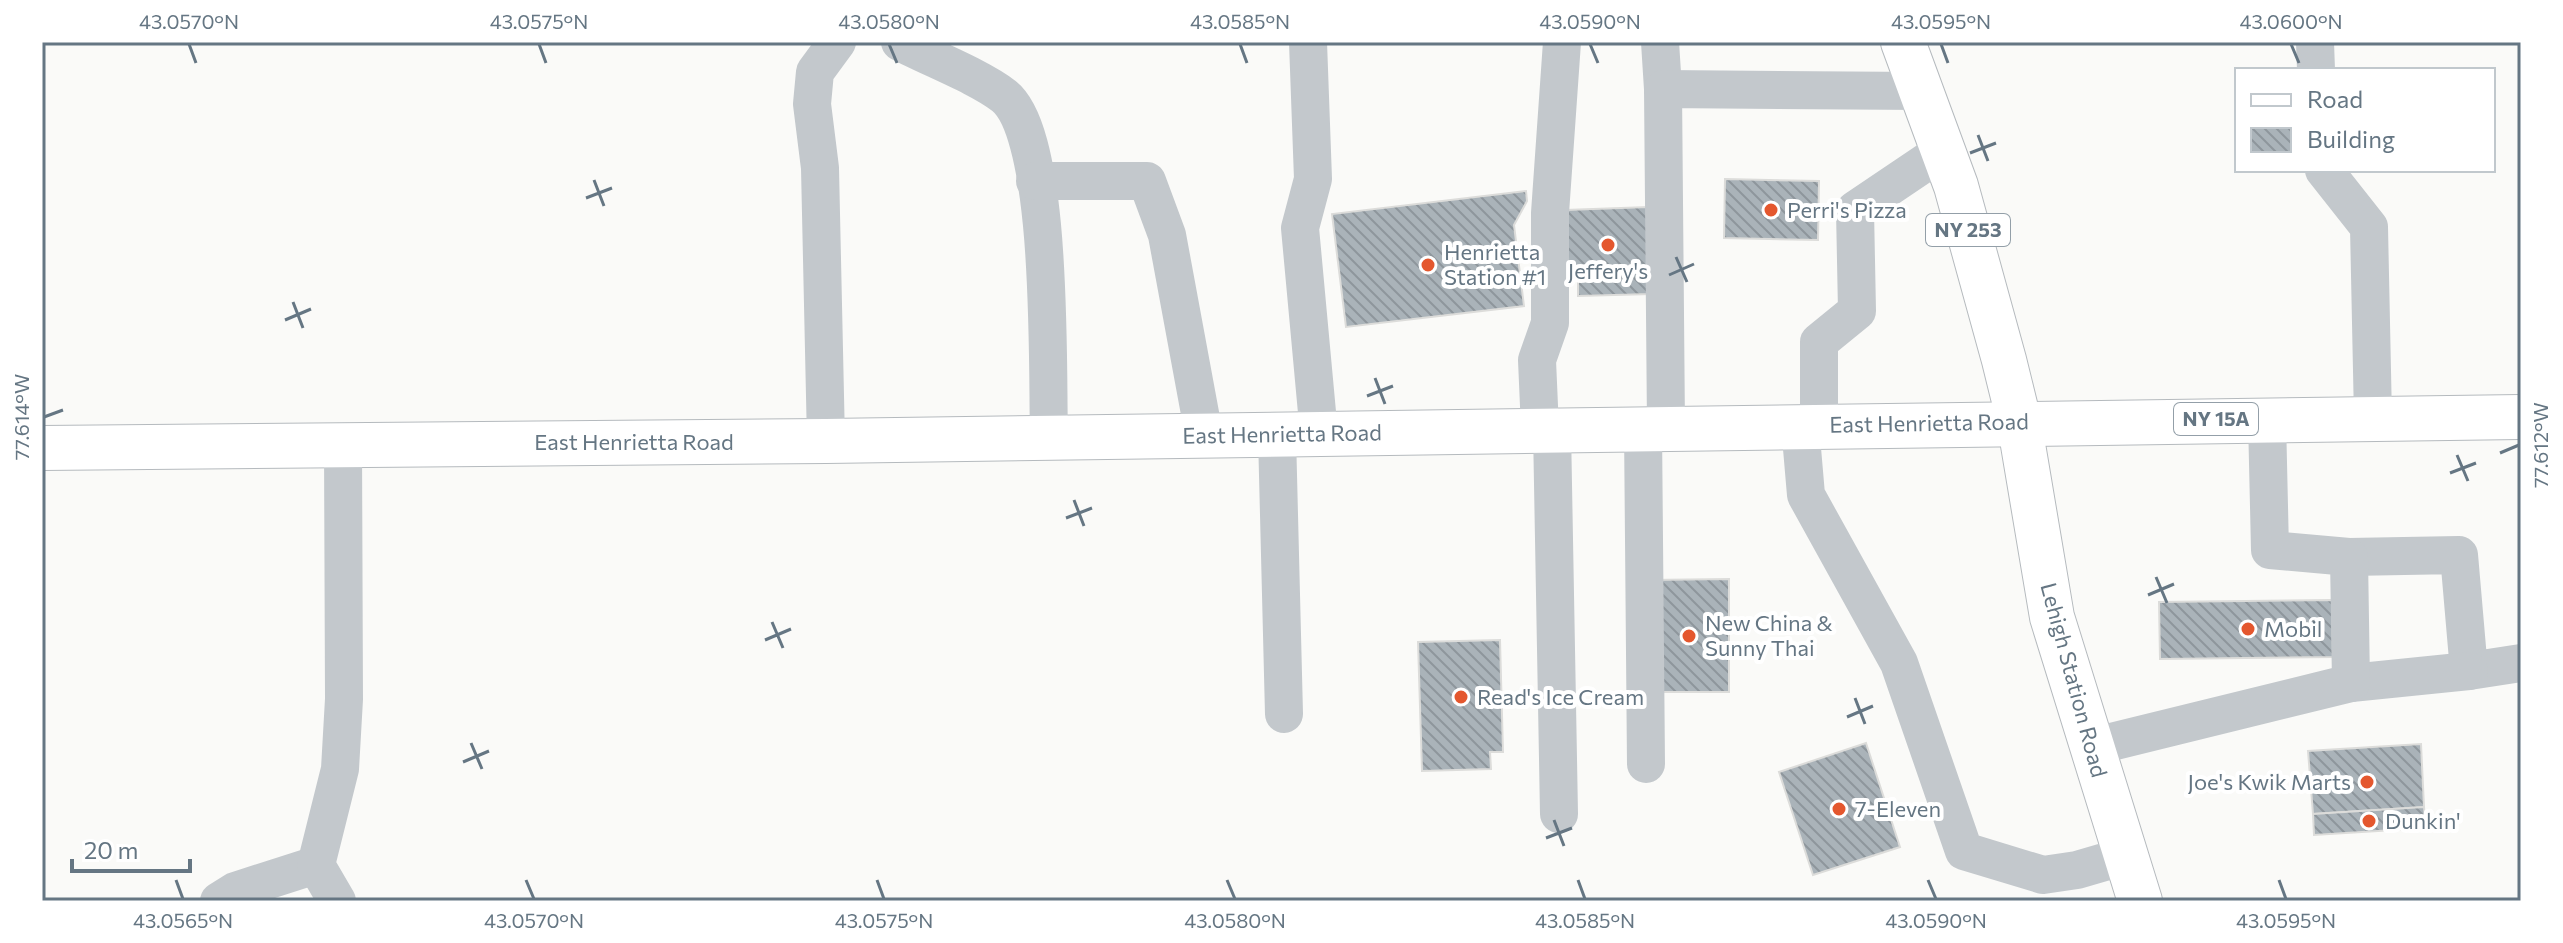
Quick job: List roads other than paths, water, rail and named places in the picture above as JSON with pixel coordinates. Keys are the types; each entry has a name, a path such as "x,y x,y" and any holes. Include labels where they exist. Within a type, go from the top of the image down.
{"main road":[{"name":"Lehigh Station Road","path":"1903,42 1944,150 2019,421 2052,617 2140,901"},
{"name":"East Henrietta Road","path":"42,448 826,441 2019,421 2521,417"}],"lane":[{"path":"826,441 820,168 812,104 815,72 837,42"},
{"path":"900,42 1005,97 1022,122 1042,211 1049,437"},
{"path":"1284,714 1298,434 1300,228 1313,179 1308,42"},
{"path":"1559,814 1546,429 1537,360 1550,323 1550,213 1562,42"},
{"path":"1646,764 1663,89 1660,42"},
{"path":"2315,42 2316,68"},
{"path":"1663,89 1921,91"},
{"path":"1944,150 1855,210 1857,311 1819,342 1806,495 1899,663 1964,851 2043,875 2077,870 2125,856"},
{"path":"2326,172 2369,227 2373,418"},
{"path":"1035,181 1147,181 1167,235 1204,435"},
{"path":"2267,419 2270,550 2349,557 2459,555 2469,671"},
{"path":"337,901 316,865 340,769 344,699 343,444"},
{"path":"2349,557 2351,683"},
{"path":"2091,747 2351,683 2521,663"},
{"path":"219,901 235,891 316,865"}],"place":[{"name":"Perri's Pizza","path":"1771,210"},
{"name":"Jeffery's","path":"1608,245"},
{"name":"Henrietta Station #1","path":"1428,265"},
{"name":"Mobil","path":"2248,629"},
{"name":"New China & Sunny Thai","path":"1689,636"},
{"name":"Read's Ice Cream","path":"1461,697"},
{"name":"Joe's Kwik Marts","path":"2367,782"},
{"name":"7-Eleven","path":"1839,809"},
{"name":"Dunkin'","path":"2369,821"}]}
